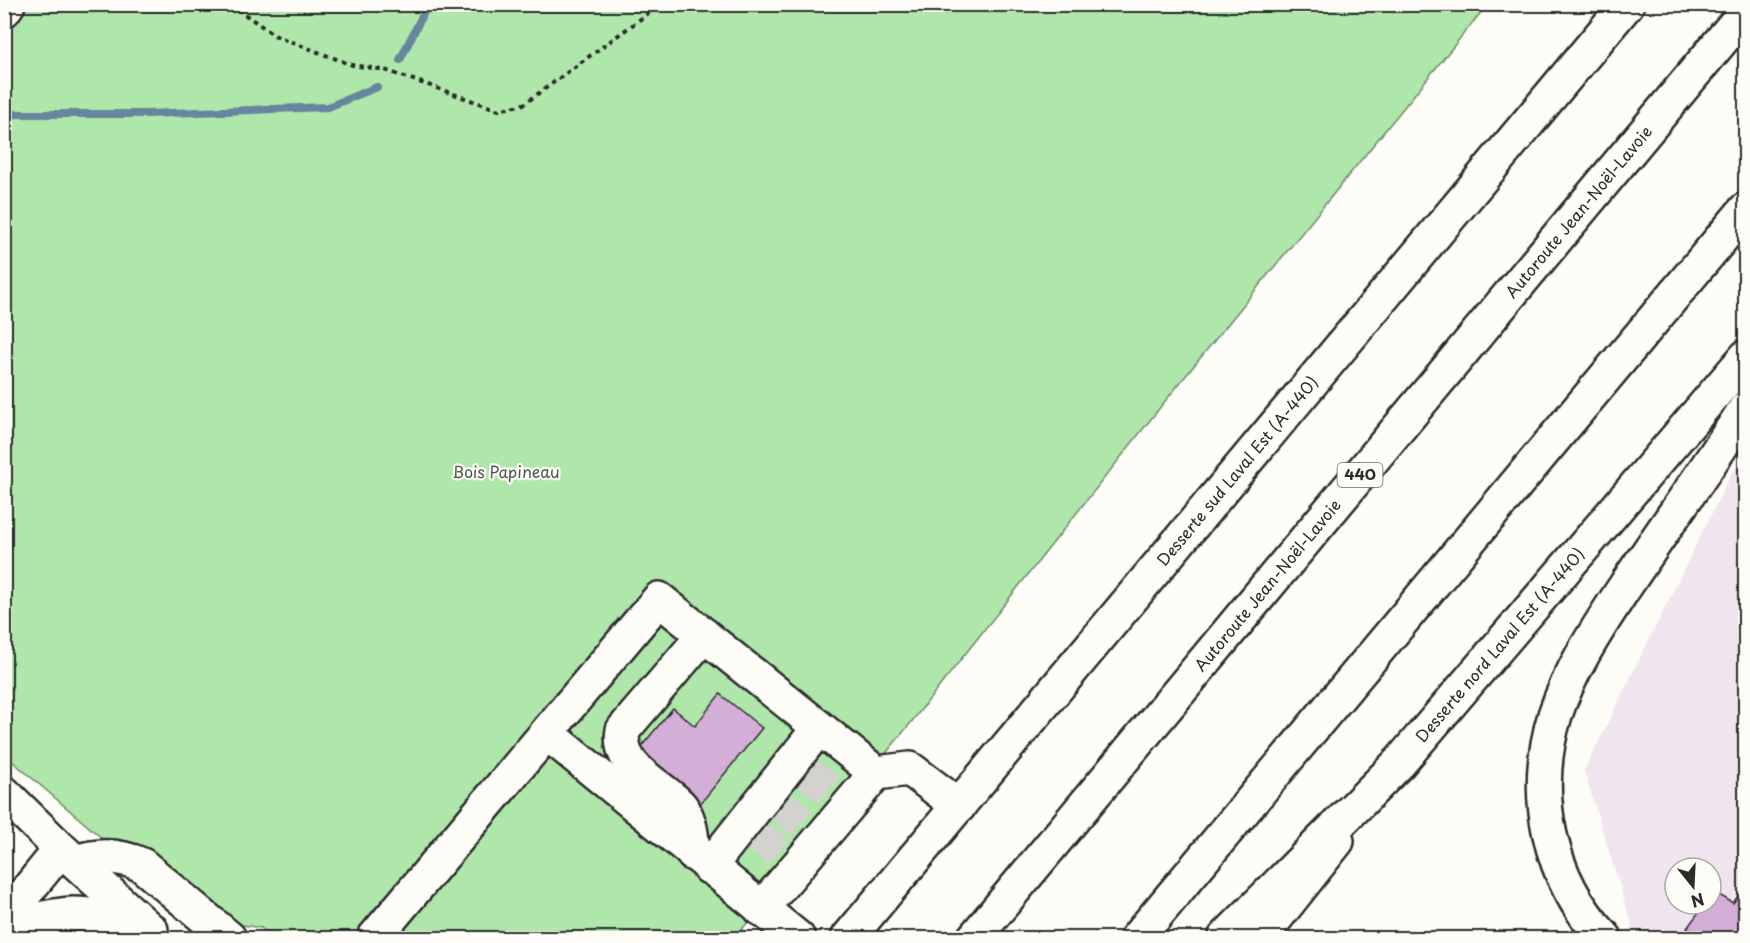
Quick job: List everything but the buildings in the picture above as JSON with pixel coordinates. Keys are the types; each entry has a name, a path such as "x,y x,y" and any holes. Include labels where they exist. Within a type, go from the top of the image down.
{"main road":[{"path":"4,10 8,4"},
{"name":"Desserte sud Laval Est (A-440)","path":"848,939 1627,4"},
{"name":"Autoroute Jean-Noël-Lavoie","path":"974,939 1746,11"},
{"path":"1137,939 1746,209"},
{"name":"Desserte nord Laval Est (A-440)","path":"1260,939 1401,762 1746,357"},
{"path":"1605,939 1566,885 1547,824 1544,795 1545,769 1548,743 1555,716 1576,667 1604,619 1746,408"},
{"path":"374,939 659,599 876,773"},
{"path":"701,860 690,824 681,806 631,765 624,754 621,741 622,730 704,635"},
{"path":"761,909 769,844 819,782 819,728"},
{"path":"547,733 798,939"},
{"path":"1225,939 1401,762"},
{"path":"701,860 769,844 819,782 910,769 959,806"},
{"path":"4,793 155,934"},
{"path":"4,919 68,855"},
{"path":"68,855 89,858 117,857 142,865 230,939"},
{"path":"4,928 48,917 73,914 105,918 155,934"}],"path":[{"path":"230,4 276,36 319,53 352,65 384,70 499,110 524,104 661,4"}],"shaded area":[{"path":"1745,457 1745,938 1622,938 1632,926 1584,771 1731,474"}],"green space":[{"name":"Bois Papineau","path":"5,5 1487,5 1162,405 909,725 735,938 274,938 261,928 194,917 5,755"}],"waterway":[{"path":"400,60 428,4"},
{"path":"4,114 146,114 328,107 377,87"}],"tunnel":[{"path":"808,773 829,790"},
{"path":"782,806 802,823"},
{"path":"757,835 778,852"}]}
